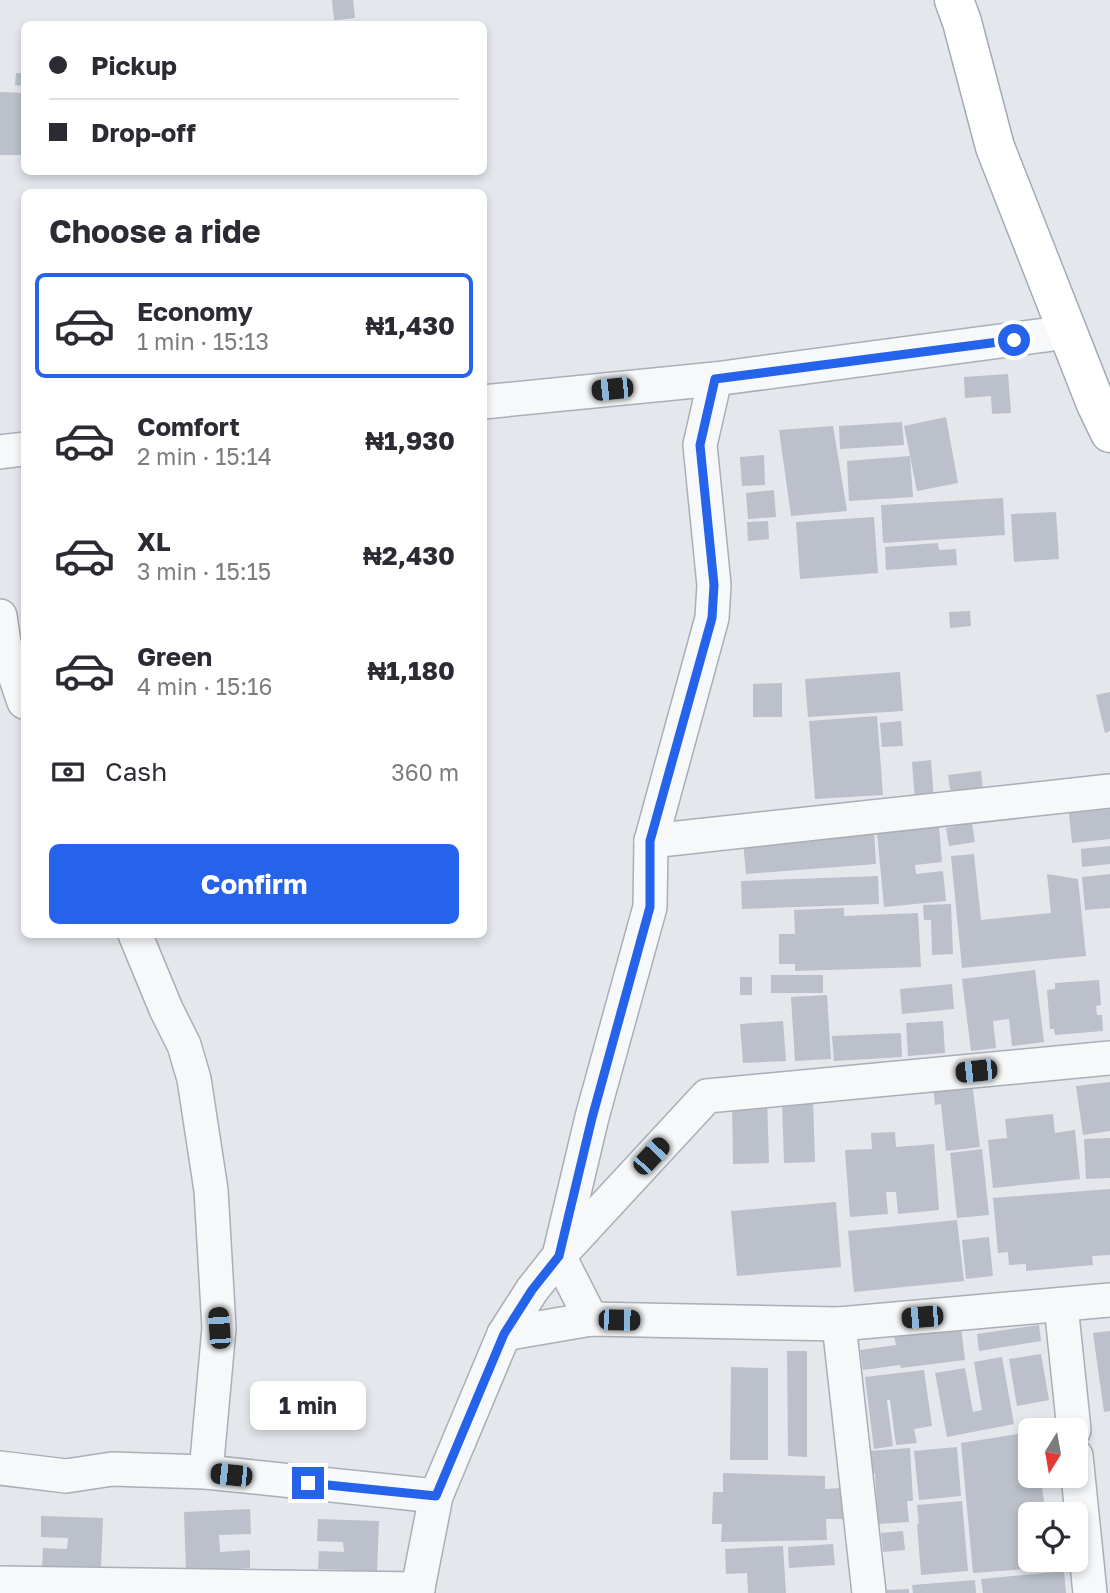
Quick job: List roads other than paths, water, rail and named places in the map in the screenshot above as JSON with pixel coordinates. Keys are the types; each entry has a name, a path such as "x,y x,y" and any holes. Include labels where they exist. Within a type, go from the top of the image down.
{"main road":[{"path":"960,7 995,147 1096,404 1110,433"}],"street":[{"path":"487,402 715,379 1068,332"},
{"path":"591,1319 559,1256 592,1118 650,907 650,841 712,618 714,585 700,445 715,379"},
{"path":"0,452 21,449"},
{"path":"0,616 4,643 21,693"},
{"path":"650,841 1110,791"},
{"path":"137,938 184,1045 191,1068 211,1190 219,1328 206,1472"},
{"path":"0,1583 417,1591 436,1496 504,1334 532,1290 559,1256 707,1096 1110,1058"},
{"path":"504,1334 591,1319 839,1324 1110,1300"},
{"path":"1061,1305 1073,1418"},
{"path":"839,1324 869,1593"},
{"path":"0,1468 66,1476 112,1469 206,1472 436,1496"},
{"path":"1079,1488 1090,1593"}]}
